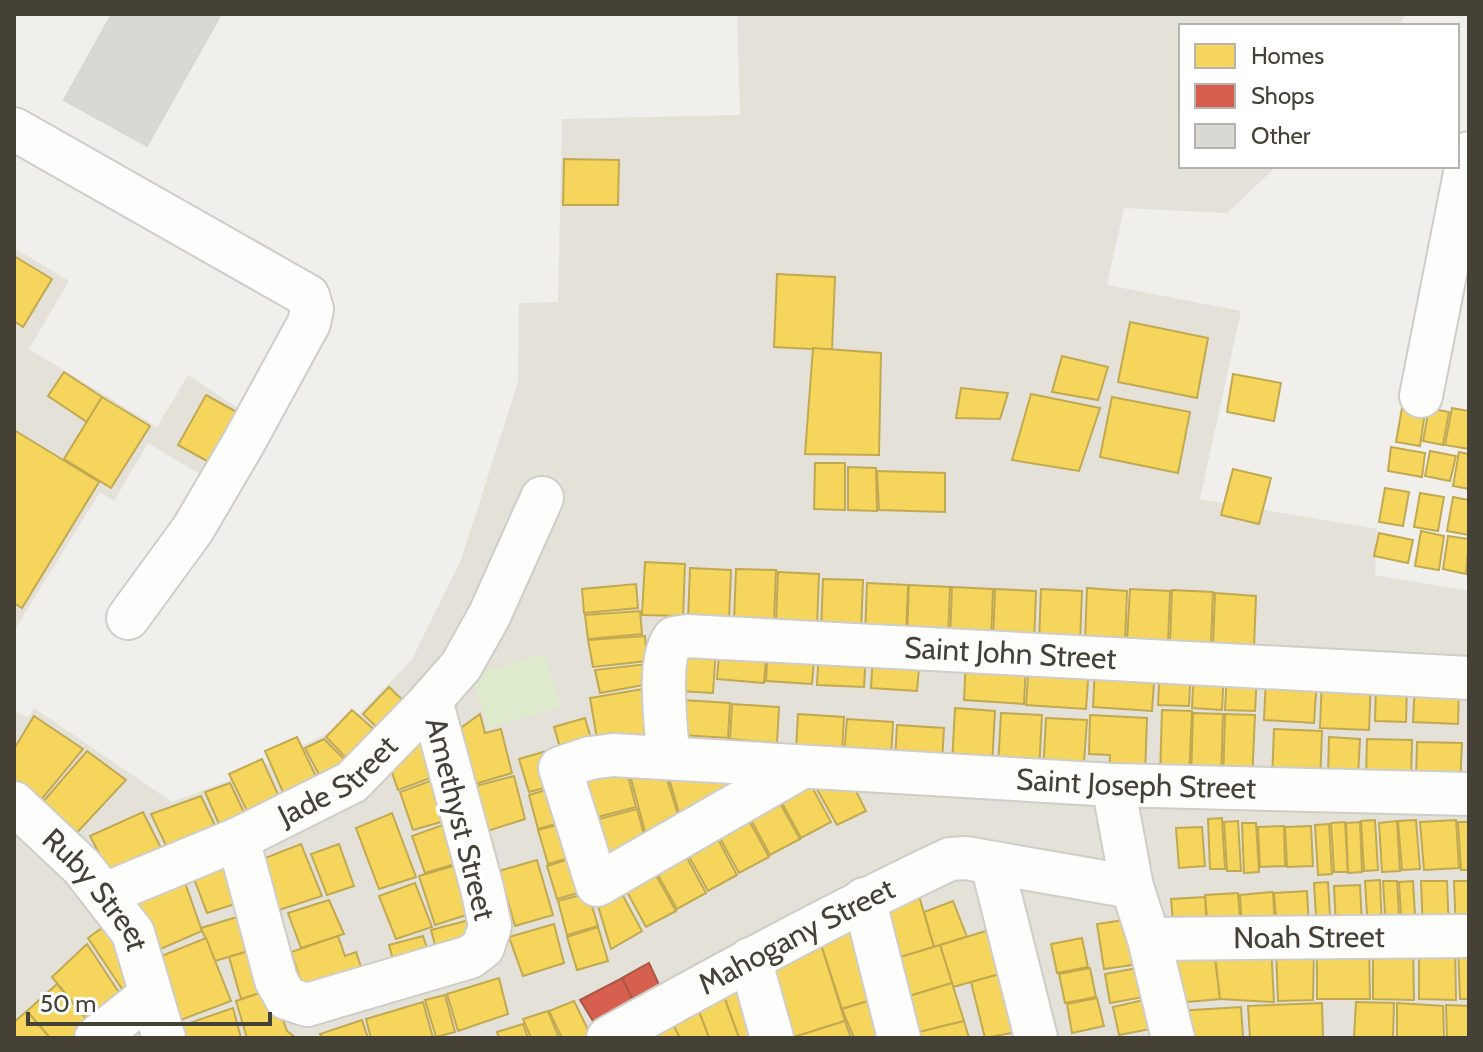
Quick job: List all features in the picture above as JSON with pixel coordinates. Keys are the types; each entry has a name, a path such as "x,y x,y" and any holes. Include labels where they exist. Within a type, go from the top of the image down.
{"street":[{"path":"14,129 308,296 312,309 309,323 200,516 128,618"},
{"path":"1421,396 1469,153"},
{"name":"Jade Street","path":"105,894 238,839 352,782 461,666 482,629 542,498"},
{"name":"Saint John Street","path":"668,757 664,663 667,646 674,638 687,636 1469,678"},
{"name":"Amethyst Street","path":"238,839 276,980 286,998 307,1005 470,957 483,947 490,926 431,700"},
{"name":"Saint Joseph Street","path":"802,767 597,885 560,768 590,758 613,755 1113,785 1469,794"},
{"path":"1113,785 1132,887 1149,939 1173,1038"},
{"name":"Ruby Street","path":"14,803 82,867 133,933 164,1038"},
{"name":"Mahogany Street","path":"608,1038 864,899 950,859 966,858 1132,887"},
{"path":"992,864 1036,1038"},
{"path":"864,899 899,1038"},
{"name":"Noah Street","path":"1149,939 1469,936"},
{"path":"750,959 772,1038"},
{"path":"96,1038 150,995"}],"shaded area":[{"path":"737,14 1406,14 1400,24 1179,24 1179,168 1275,168 1227,213 1124,208 1107,285 1241,311 1200,499 1377,529 1375,575 1469,591 1469,1038 14,1038 14,711 28,718 34,708 172,802 251,772 352,721 411,661 461,560 518,382 519,303 558,302 562,119 740,115"},
{"path":"14,248 69,281 29,349 157,427 188,375 261,423 224,489 148,443 114,501 100,492 14,631"}],"green space":[{"path":"544,654 561,707 488,728 472,675"}],"building: Homes":[{"path":"564,159 619,160 618,205 563,205"},
{"path":"14,256 52,279 23,327 14,321"},
{"path":"777,274 835,277 832,350 774,347"},
{"path":"1130,322 1208,338 1197,398 1118,382"},
{"path":"813,348 881,353 879,455 805,454"},
{"path":"1062,356 1108,367 1098,400 1052,392"},
{"path":"64,372 102,397 87,422 48,396"},
{"path":"1233,374 1281,383 1274,421 1227,412"},
{"path":"961,388 1008,393 1000,419 956,418"},
{"path":"1031,394 1100,408 1079,471 1012,460"},
{"path":"206,395 253,421 225,471 178,445"},
{"path":"102,397 150,426 111,488 64,459"},
{"path":"1112,397 1190,412 1178,473 1100,457"},
{"path":"1402,408 1425,412 1420,446 1396,442"},
{"path":"1429,408 1449,412 1443,445 1423,441"},
{"path":"1452,408 1469,411 1469,449 1445,445"},
{"path":"14,430 99,482 22,608 14,603"},
{"path":"1391,447 1425,453 1422,477 1388,471"},
{"path":"1430,451 1456,456 1450,481 1425,476"},
{"path":"1459,452 1469,454 1469,489 1453,486"},
{"path":"815,463 845,463 845,510 814,509"},
{"path":"848,467 876,468 877,511 848,510"},
{"path":"1233,469 1271,478 1259,524 1221,515"},
{"path":"877,471 945,473 945,512 879,510"},
{"path":"1385,488 1409,492 1403,526 1379,522"},
{"path":"1420,493 1444,497 1438,531 1414,527"},
{"path":"1453,497 1469,500 1469,535 1447,531"},
{"path":"1421,531 1444,536 1439,570 1415,566"},
{"path":"1379,533 1413,540 1408,563 1374,556"},
{"path":"1448,536 1469,539 1466,574 1443,569"},
{"path":"645,562 685,564 683,616 642,615"},
{"path":"690,568 731,570 729,622 688,620"},
{"path":"736,569 776,570 774,623 734,621"},
{"path":"778,572 819,574 817,626 776,624"},
{"path":"823,579 863,580 861,633 821,631"},
{"path":"867,583 908,585 906,637 865,635"},
{"path":"636,584 638,608 584,613 582,589"},
{"path":"909,585 950,587 948,639 907,637"},
{"path":"952,587 993,589 991,641 950,639"},
{"path":"1087,588 1127,591 1125,643 1085,641"},
{"path":"995,589 1036,591 1034,644 993,641"},
{"path":"1041,589 1082,591 1080,643 1039,641"},
{"path":"1130,589 1170,591 1168,643 1127,641"},
{"path":"1172,590 1213,592 1211,644 1170,643"},
{"path":"1215,593 1256,596 1254,648 1213,646"},
{"path":"640,611 642,634 588,639 585,615"},
{"path":"645,636 647,661 593,667 588,640"},
{"path":"720,644 767,648 764,683 717,679"},
{"path":"680,645 716,647 713,693 678,691"},
{"path":"768,646 815,649 812,684 766,681"},
{"path":"819,649 866,652 864,687 817,685"},
{"path":"873,653 920,656 917,691 871,688"},
{"path":"966,657 1026,661 1024,704 964,700"},
{"path":"1029,662 1089,667 1086,709 1026,705"},
{"path":"647,664 649,684 600,693 595,670"},
{"path":"1095,665 1155,669 1152,711 1093,707"},
{"path":"1160,667 1191,668 1189,706 1158,705"},
{"path":"1194,670 1224,671 1222,710 1192,708"},
{"path":"1227,672 1257,674 1255,711 1225,710"},
{"path":"1266,676 1317,678 1314,723 1264,720"},
{"path":"1322,677 1371,679 1369,730 1320,728"},
{"path":"1376,683 1407,685 1406,722 1375,721"},
{"path":"1415,683 1459,685 1458,724 1413,722"},
{"path":"389,687 413,710 388,738 363,714"},
{"path":"649,688 654,742 599,750 590,698"},
{"path":"683,700 730,703 728,738 681,735"},
{"path":"732,704 779,707 777,743 730,739"},
{"path":"955,708 995,711 992,766 952,764"},
{"path":"352,710 385,739 358,770 326,737"},
{"path":"1162,710 1192,711 1189,778 1160,777"},
{"path":"428,712 444,773 398,790 386,755"},
{"path":"1001,713 1042,715 1039,771 998,768"},
{"path":"1193,713 1223,714 1221,780 1191,779"},
{"path":"480,714 485,733 501,729 512,773 465,787 450,736"},
{"path":"798,714 844,717 842,752 796,749"},
{"path":"1225,714 1255,715 1252,782 1223,781"},
{"path":"1090,715 1147,718 1145,776 1109,774 1110,755 1089,754"},
{"path":"34,716 83,749 41,800 14,781 14,749"},
{"path":"585,718 595,752 564,761 554,727"},
{"path":"1046,718 1087,720 1083,776 1043,774"},
{"path":"847,719 893,722 891,758 844,754"},
{"path":"897,725 944,728 942,763 895,760"},
{"path":"1274,729 1322,731 1320,782 1272,780"},
{"path":"297,737 323,791 289,806 265,751"},
{"path":"1329,737 1360,739 1358,776 1328,775"},
{"path":"324,739 356,771 327,790 305,748"},
{"path":"1367,739 1412,740 1411,780 1366,778"},
{"path":"1417,742 1462,743 1460,783 1416,781"},
{"path":"550,750 560,784 529,792 519,759"},
{"path":"87,751 126,780 70,840 36,810"},
{"path":"262,759 285,810 254,825 229,774"},
{"path":"624,760 636,807 582,821 567,770"},
{"path":"626,760 661,760 683,831 650,850"},
{"path":"664,761 723,764 736,802 684,830"},
{"path":"804,772 831,822 801,838 774,788"},
{"path":"809,775 848,775 866,811 837,825"},
{"path":"444,776 455,818 413,830 400,792"},
{"path":"514,776 525,819 478,834 465,789"},
{"path":"230,783 252,829 226,840 205,792"},
{"path":"560,786 570,820 538,829 529,795"},
{"path":"772,789 800,839 770,855 743,805"},
{"path":"201,796 222,840 173,860 151,814"},
{"path":"741,806 769,857 739,873 711,822"},
{"path":"637,809 648,849 600,877 584,823"},
{"path":"143,812 167,860 114,882 90,836"},
{"path":"392,813 416,877 379,889 356,828"},
{"path":"1222,818 1225,869 1210,869 1208,819"},
{"path":"1375,820 1378,870 1364,871 1361,821"},
{"path":"1416,820 1420,869 1402,870 1398,821"},
{"path":"1456,820 1459,868 1424,870 1420,822"},
{"path":"1238,821 1241,871 1227,871 1224,822"},
{"path":"1397,821 1400,871 1382,872 1379,823"},
{"path":"451,822 465,861 425,873 412,836"},
{"path":"569,822 579,855 548,864 538,830"},
{"path":"1345,822 1348,872 1334,872 1331,823"},
{"path":"1360,822 1362,872 1348,873 1346,823"},
{"path":"1458,822 1469,822 1469,870 1461,870"},
{"path":"1242,823 1256,823 1259,872 1244,873"},
{"path":"710,824 737,875 708,891 680,840"},
{"path":"1329,824 1332,874 1318,875 1315,825"},
{"path":"1284,826 1285,866 1260,867 1258,827"},
{"path":"1311,826 1313,866 1287,867 1285,827"},
{"path":"1202,827 1205,866 1179,868 1176,828"},
{"path":"679,843 706,893 677,909 649,859"},
{"path":"301,844 322,896 279,910 260,860"},
{"path":"339,844 354,886 327,895 311,854"},
{"path":"234,850 247,900 207,913 190,868"},
{"path":"579,856 588,890 557,899 547,866"},
{"path":"537,860 553,915 515,926 499,871"},
{"path":"648,861 676,911 646,927 619,877"},
{"path":"467,862 482,910 435,925 419,876"},
{"path":"182,874 202,931 149,954 123,900"},
{"path":"1380,880 1382,930 1368,931 1365,881"},
{"path":"1383,881 1397,881 1400,931 1386,931"},
{"path":"1413,881 1416,931 1402,932 1399,882"},
{"path":"1421,881 1447,881 1449,931 1423,932"},
{"path":"1454,881 1469,881 1469,931 1456,932"},
{"path":"915,882 934,947 884,962 872,904"},
{"path":"1328,882 1331,932 1317,933 1314,883"},
{"path":"415,883 432,927 396,939 379,896"},
{"path":"1360,885 1362,924 1336,926 1334,886"},
{"path":"1307,891 1309,927 1277,929 1274,893"},
{"path":"1273,892 1275,929 1242,931 1240,895"},
{"path":"588,893 598,926 567,935 558,901"},
{"path":"1238,893 1241,929 1208,931 1205,895"},
{"path":"622,894 642,931 611,949 598,906"},
{"path":"1205,897 1207,933 1174,935 1171,899"},
{"path":"329,900 344,934 301,948 288,913"},
{"path":"953,901 967,937 934,947 924,912"},
{"path":"250,913 259,948 215,961 201,928"},
{"path":"117,917 142,986 126,995 88,938"},
{"path":"862,917 881,997 842,1009 817,932"},
{"path":"473,919 480,944 438,956 431,930"},
{"path":"1131,919 1139,964 1104,969 1097,924"},
{"path":"554,924 564,963 523,976 509,937"},
{"path":"598,927 608,961 577,970 567,937"},
{"path":"999,927 1011,971 953,987 940,945"},
{"path":"817,932 845,1021 791,1038 758,962"},
{"path":"338,936 345,956 356,952 364,976 306,996 291,952"},
{"path":"423,936 432,964 397,974 389,945"},
{"path":"206,938 231,1001 170,1024 149,961"},
{"path":"1082,938 1088,967 1057,973 1051,944"},
{"path":"1419,943 1455,944 1456,1000 1419,999"},
{"path":"87,944 124,1000 92,1026 52,977"},
{"path":"1469,944 1469,999 1460,999 1458,945"},
{"path":"940,945 952,983 896,1000 884,962"},
{"path":"1373,945 1413,945 1414,1000 1373,999"},
{"path":"1162,946 1214,949 1220,999 1175,1003"},
{"path":"1214,946 1271,946 1274,1002 1220,999"},
{"path":"1317,946 1369,946 1370,999 1317,999"},
{"path":"1276,947 1314,948 1313,1000 1278,1001"},
{"path":"259,948 272,989 241,999 229,957"},
{"path":"1143,967 1149,996 1110,1003 1105,974"},
{"path":"1090,968 1096,997 1065,1003 1059,974"},
{"path":"1011,971 1027,1030 985,1038 971,982"},
{"path":"749,972 766,1038 739,1038 722,991"},
{"path":"499,978 508,1014 458,1031 447,994"},
{"path":"952,983 964,1021 911,1034 896,1000"},
{"path":"57,984 92,1026 78,1038 50,1038 27,1011"},
{"path":"272,989 287,1031 296,1038 247,1038 236,1001"},
{"path":"722,991 739,1038 709,1038 697,1006"},
{"path":"445,995 455,1032 436,1037 425,1000"},
{"path":"881,997 888,1038 854,1038 842,1009"},
{"path":"1097,998 1104,1026 1072,1033 1067,1004"},
{"path":"1144,1000 1150,1029 1119,1035 1113,1007"},
{"path":"574,1001 592,1038 562,1038 549,1011"},
{"path":"423,1002 433,1038 371,1038 366,1019"},
{"path":"1356,1002 1394,1003 1393,1038 1354,1038"},
{"path":"1322,1003 1323,1038 1250,1038 1248,1006"},
{"path":"1397,1003 1443,1006 1444,1038 1397,1038"},
{"path":"1446,1005 1469,1006 1469,1038 1447,1038"},
{"path":"697,1006 709,1038 680,1038 671,1021"},
{"path":"1241,1007 1243,1038 1184,1038 1177,1011"},
{"path":"233,1008 241,1038 182,1038 178,1027"},
{"path":"27,1011 50,1038 14,1038 14,1022"},
{"path":"548,1011 559,1038 531,1038 523,1019"},
{"path":"362,1020 368,1038 322,1038 320,1034"},
{"path":"671,1021 680,1038 643,1038"},
{"path":"845,1021 851,1038 791,1038"},
{"path":"964,1021 969,1038 912,1038 911,1034"},
{"path":"523,1024 528,1038 499,1038 497,1032"}],"building: Shops":[{"path":"649,963 667,1002 641,1016 622,978"},
{"path":"622,978 641,1016 603,1037 580,1000"}],"building: Other":[{"path":"112,14 221,14 147,146 64,100"}]}
